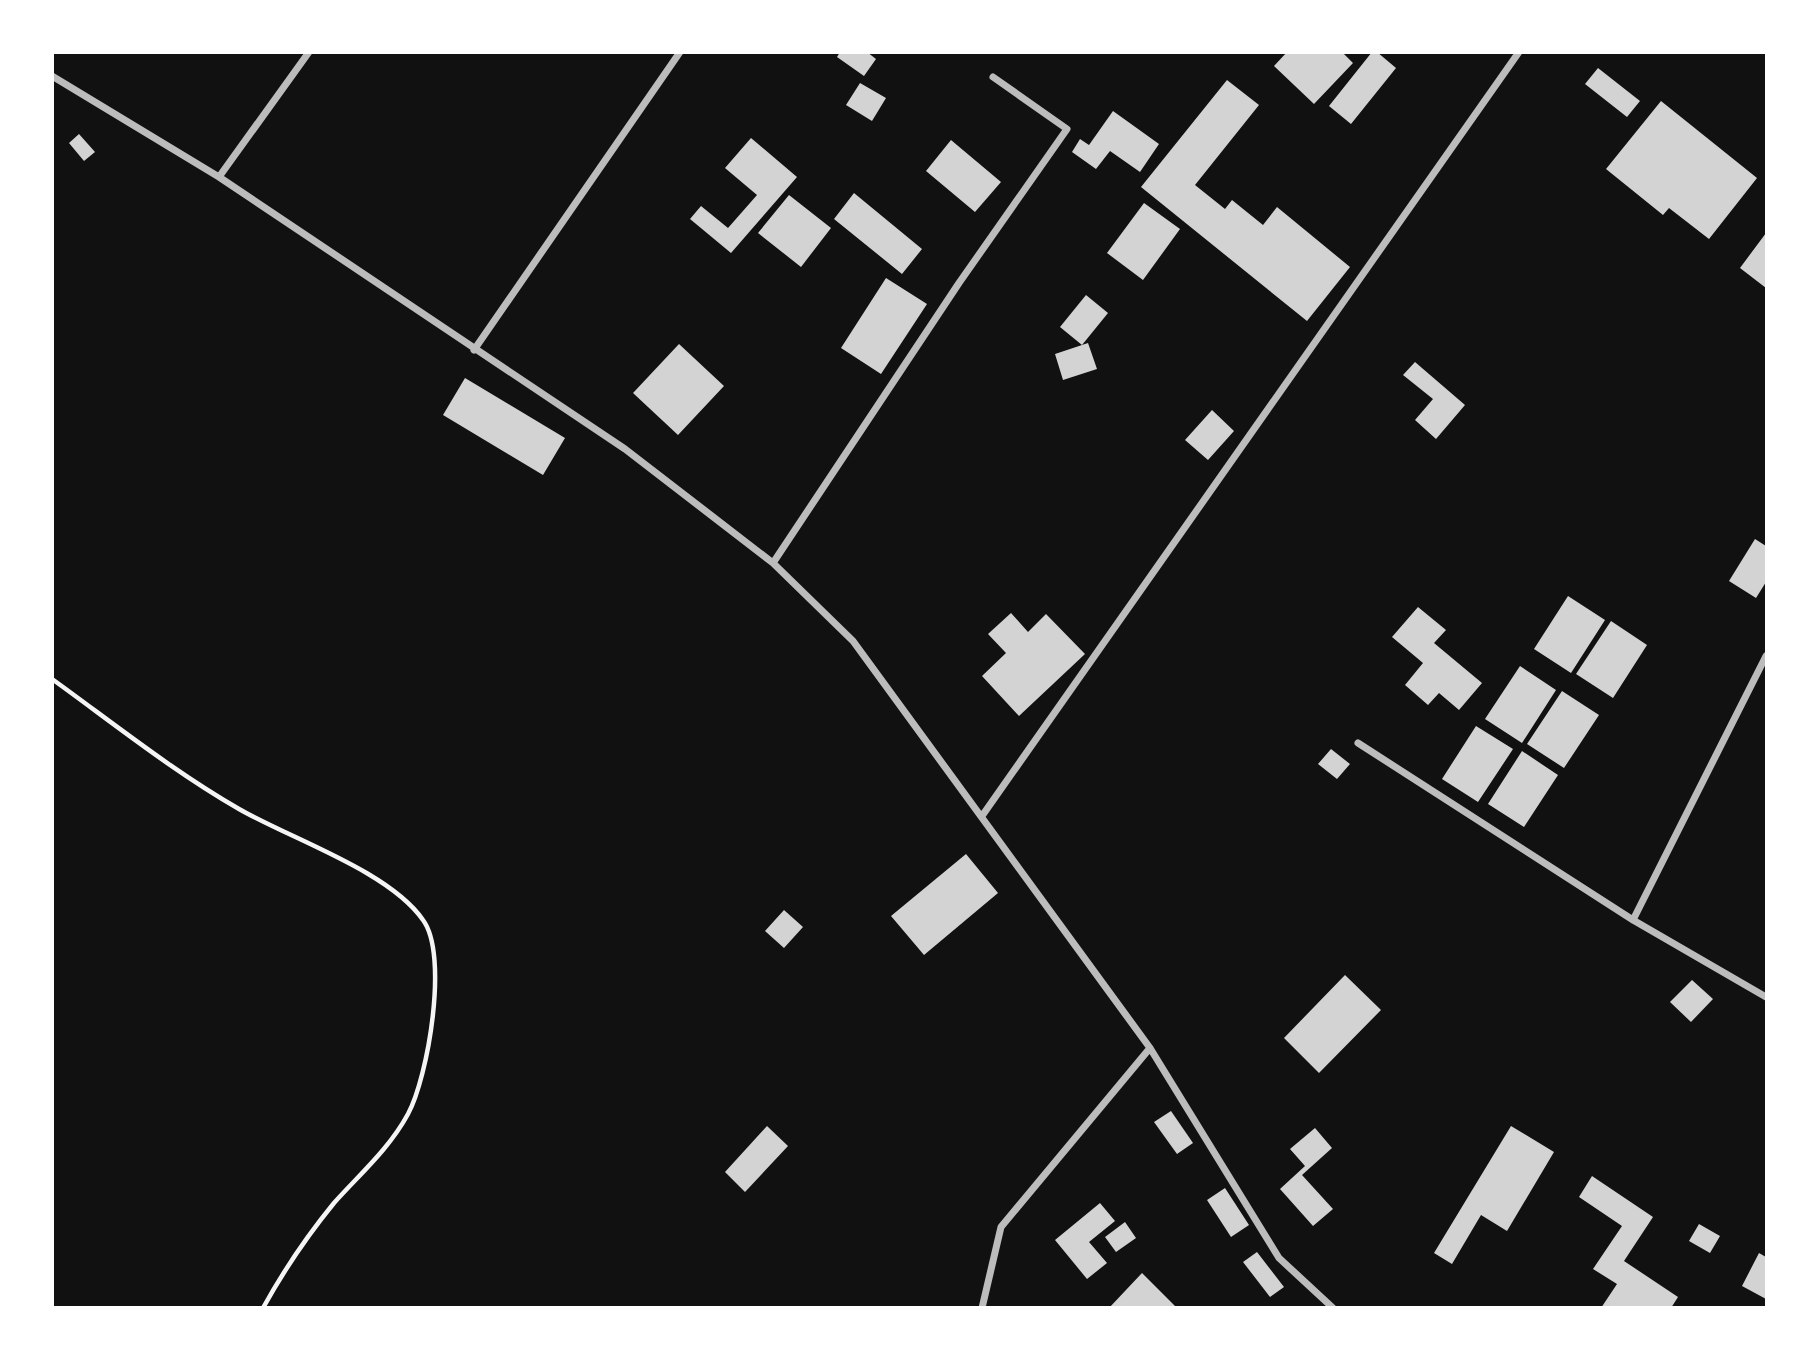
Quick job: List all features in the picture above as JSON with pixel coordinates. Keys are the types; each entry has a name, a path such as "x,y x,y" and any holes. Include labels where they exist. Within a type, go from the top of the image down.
{"street":[{"path":"219,177 309,52"},
{"path":"474,350 680,52"},
{"path":"982,816 1520,52"},
{"path":"52,76 219,177 625,449 773,563 853,641 1150,1048 1279,1258 1333,1307"},
{"path":"773,563 960,283 1067,129 993,77"},
{"path":"1633,920 1766,656"},
{"path":"1358,743 1633,920 1766,997"},
{"path":"982,1307 1001,1227 1150,1048"}],"path":[{"path":"52,679 209,791 380,882 410,905 425,921 435,949 427,1054 422,1084 393,1139 336,1201 293,1256 263,1307"}],"building":[{"path":"840,52 867,52 876,59 864,76 837,57"},
{"path":"1287,52 1342,52 1353,63 1314,104 1274,66"},
{"path":"1372,52 1377,52 1396,68 1351,124 1329,106"},
{"path":"1598,68 1640,101 1627,117 1585,84"},
{"path":"1227,80 1259,105 1195,185 1225,209 1232,200 1263,225 1277,207 1350,267 1307,321 1141,187"},
{"path":"860,83 886,98 872,121 846,105"},
{"path":"1661,101 1757,178 1709,239 1669,208 1663,215 1606,169"},
{"path":"1113,111 1159,144 1140,172 1110,151 1096,169 1072,152 1080,139 1089,145"},
{"path":"79,134 95,152 84,161 69,143"},
{"path":"751,138 797,177 731,253 690,219 701,206 728,228 757,195 725,168"},
{"path":"951,140 1001,182 975,212 926,171"},
{"path":"854,193 922,249 902,274 834,219"},
{"path":"789,195 831,228 801,267 758,233"},
{"path":"1144,203 1180,229 1143,280 1107,253"},
{"path":"1766,233 1766,288 1740,268"},
{"path":"886,278 927,304 881,374 841,348"},
{"path":"1086,295 1108,313 1082,345 1060,327"},
{"path":"1088,343 1097,369 1063,380 1055,354"},
{"path":"679,344 724,386 678,435 633,393"},
{"path":"1415,362 1465,405 1436,439 1415,420 1433,399 1403,375"},
{"path":"465,378 565,438 543,475 443,415"},
{"path":"1212,410 1234,431 1208,460 1185,440"},
{"path":"1755,539 1766,546 1766,582 1756,598 1729,581"},
{"path":"1568,596 1605,620 1571,673 1534,649"},
{"path":"1418,607 1446,630 1434,643 1482,683 1459,710 1439,693 1428,705 1405,685 1423,663 1392,637"},
{"path":"1011,613 1028,632 1046,614 1085,654 1019,716 982,676 1006,653 988,634"},
{"path":"1611,621 1647,645 1613,698 1576,674"},
{"path":"1520,666 1556,690 1522,743 1485,719"},
{"path":"1562,691 1599,715 1564,768 1527,744"},
{"path":"1476,726 1513,749 1478,802 1442,779"},
{"path":"1331,749 1350,764 1337,779 1318,764"},
{"path":"1522,751 1558,775 1524,827 1488,804"},
{"path":"966,854 998,893 924,955 891,916"},
{"path":"784,910 803,927 784,948 765,931"},
{"path":"1345,975 1381,1010 1319,1073 1284,1038"},
{"path":"1692,980 1713,999 1691,1022 1670,1002"},
{"path":"1171,1111 1193,1143 1177,1154 1154,1122"},
{"path":"767,1126 788,1146 745,1192 725,1172"},
{"path":"1511,1126 1554,1152 1507,1231 1481,1215 1452,1264 1434,1253"},
{"path":"1315,1128 1332,1148 1302,1175 1333,1209 1313,1226 1280,1189 1305,1166 1290,1149"},
{"path":"1592,1176 1653,1217 1624,1261 1678,1297 1671,1308 1601,1308 1617,1284 1593,1269 1622,1226 1579,1197"},
{"path":"1225,1188 1249,1225 1231,1237 1207,1200"},
{"path":"1100,1203 1115,1221 1089,1242 1107,1263 1087,1279 1055,1240"},
{"path":"1125,1222 1136,1238 1116,1252 1105,1237"},
{"path":"1699,1224 1720,1236 1710,1253 1689,1241"},
{"path":"1257,1252 1284,1287 1270,1297 1243,1262"},
{"path":"1759,1253 1766,1257 1766,1299 1742,1286"},
{"path":"1142,1273 1177,1308 1109,1308"}]}
